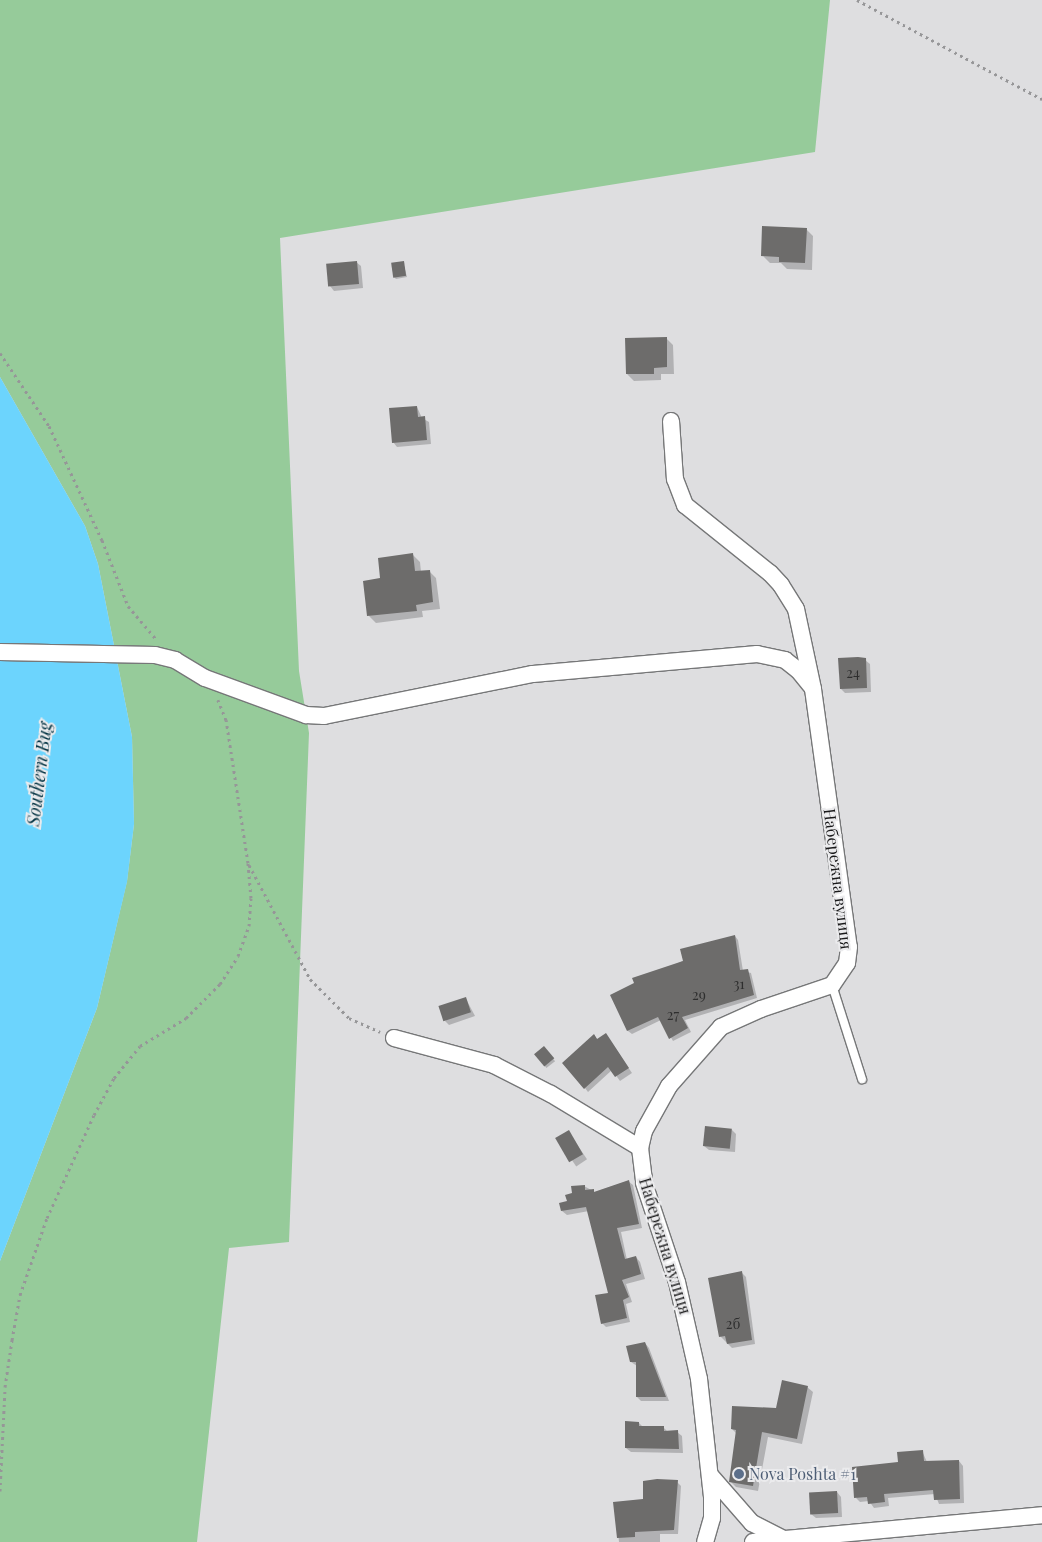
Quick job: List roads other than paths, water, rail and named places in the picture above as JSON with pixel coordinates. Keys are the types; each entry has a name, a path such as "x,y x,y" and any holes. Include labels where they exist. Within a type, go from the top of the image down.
{"street":[{"name":"Набережна вулиця","path":"671,422 675,479 679,493 696,515 770,573 790,596 800,623 812,689 849,948 847,963 832,985 760,1009 722,1028 659,1100 644,1131 640,1148 644,1183 670,1256 692,1337 710,1475 712,1518 705,1542"},
{"path":"0,652 154,655 174,660 205,678 306,715 324,716 533,674 757,654 785,660 798,670 812,689"},
{"path":"394,1038 494,1066 551,1094 640,1148"},
{"path":"710,1475 752,1523 783,1539"},
{"path":"753,1542 1042,1515"}],"lane":[{"path":"832,985 862,1079"}],"water":[{"name":"Southern Bug","path":"0,377 85,526 98,564 132,737 134,824 127,882 97,1008 0,1261"}],"place":[{"name":"Nova Poshta #1","path":"739,1474"}]}
